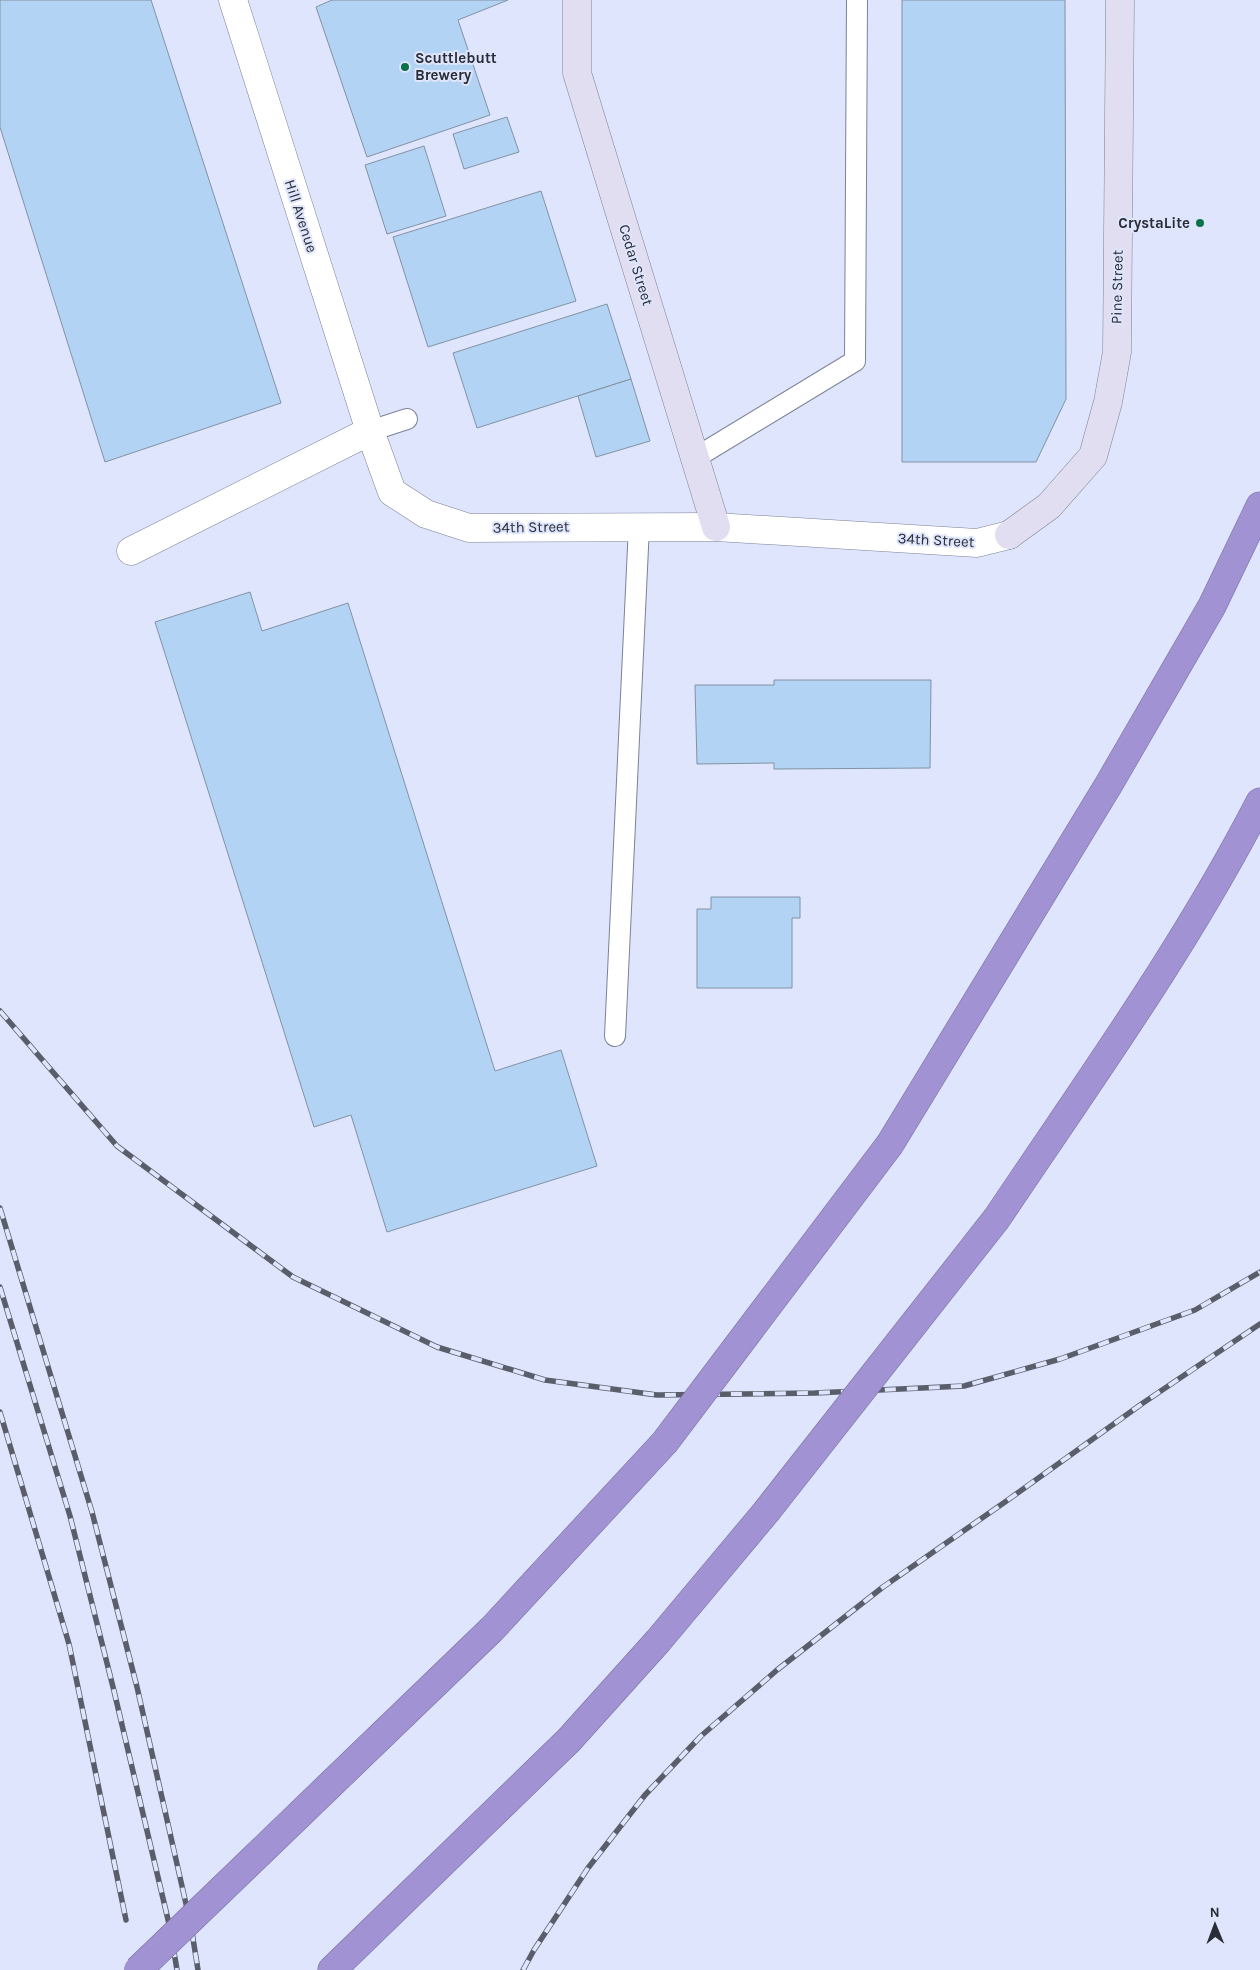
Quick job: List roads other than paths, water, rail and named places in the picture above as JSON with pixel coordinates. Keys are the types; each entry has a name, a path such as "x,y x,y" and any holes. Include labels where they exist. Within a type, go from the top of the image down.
{"highway":[{"path":"138,1970 492,1629 664,1442 890,1144 1109,784 1212,606 1260,506"},
{"path":"332,1970 570,1740 658,1641 766,1512 997,1218 1155,982 1232,855 1260,802"}],"street":[{"name":"Hill Avenue","path":"233,0 370,431"},
{"name":"Cedar Street","path":"577,0 577,73 716,527"},
{"name":"Pine Street","path":"1010,535 1049,506 1093,456 1108,402 1117,352 1120,0"},
{"name":"34th Street","path":"370,431 392,492 426,514 469,528 716,527 977,543 1010,535"},
{"path":"131,551 370,431"}],"lane":[{"path":"695,458 855,360 857,0"},
{"path":"370,431 407,419"},
{"path":"615,1036 639,526"}],"railway":[{"path":"0,1011 117,1146 293,1277 437,1347 545,1380 657,1395 815,1393 964,1386 1060,1359 1195,1310 1260,1272"},
{"path":"0,1208 92,1512 137,1687 191,1926 198,1970"},
{"path":"0,1287 70,1516 170,1928 177,1970"},
{"path":"523,1970 588,1868 645,1795 701,1736 777,1670 883,1587 1143,1403 1260,1324"},
{"path":"0,1412 69,1644 126,1920"}],"place":[{"name":"Scuttlebutt Brewery","path":"405,67"},
{"name":"CrystaLite","path":"1200,223"}]}
